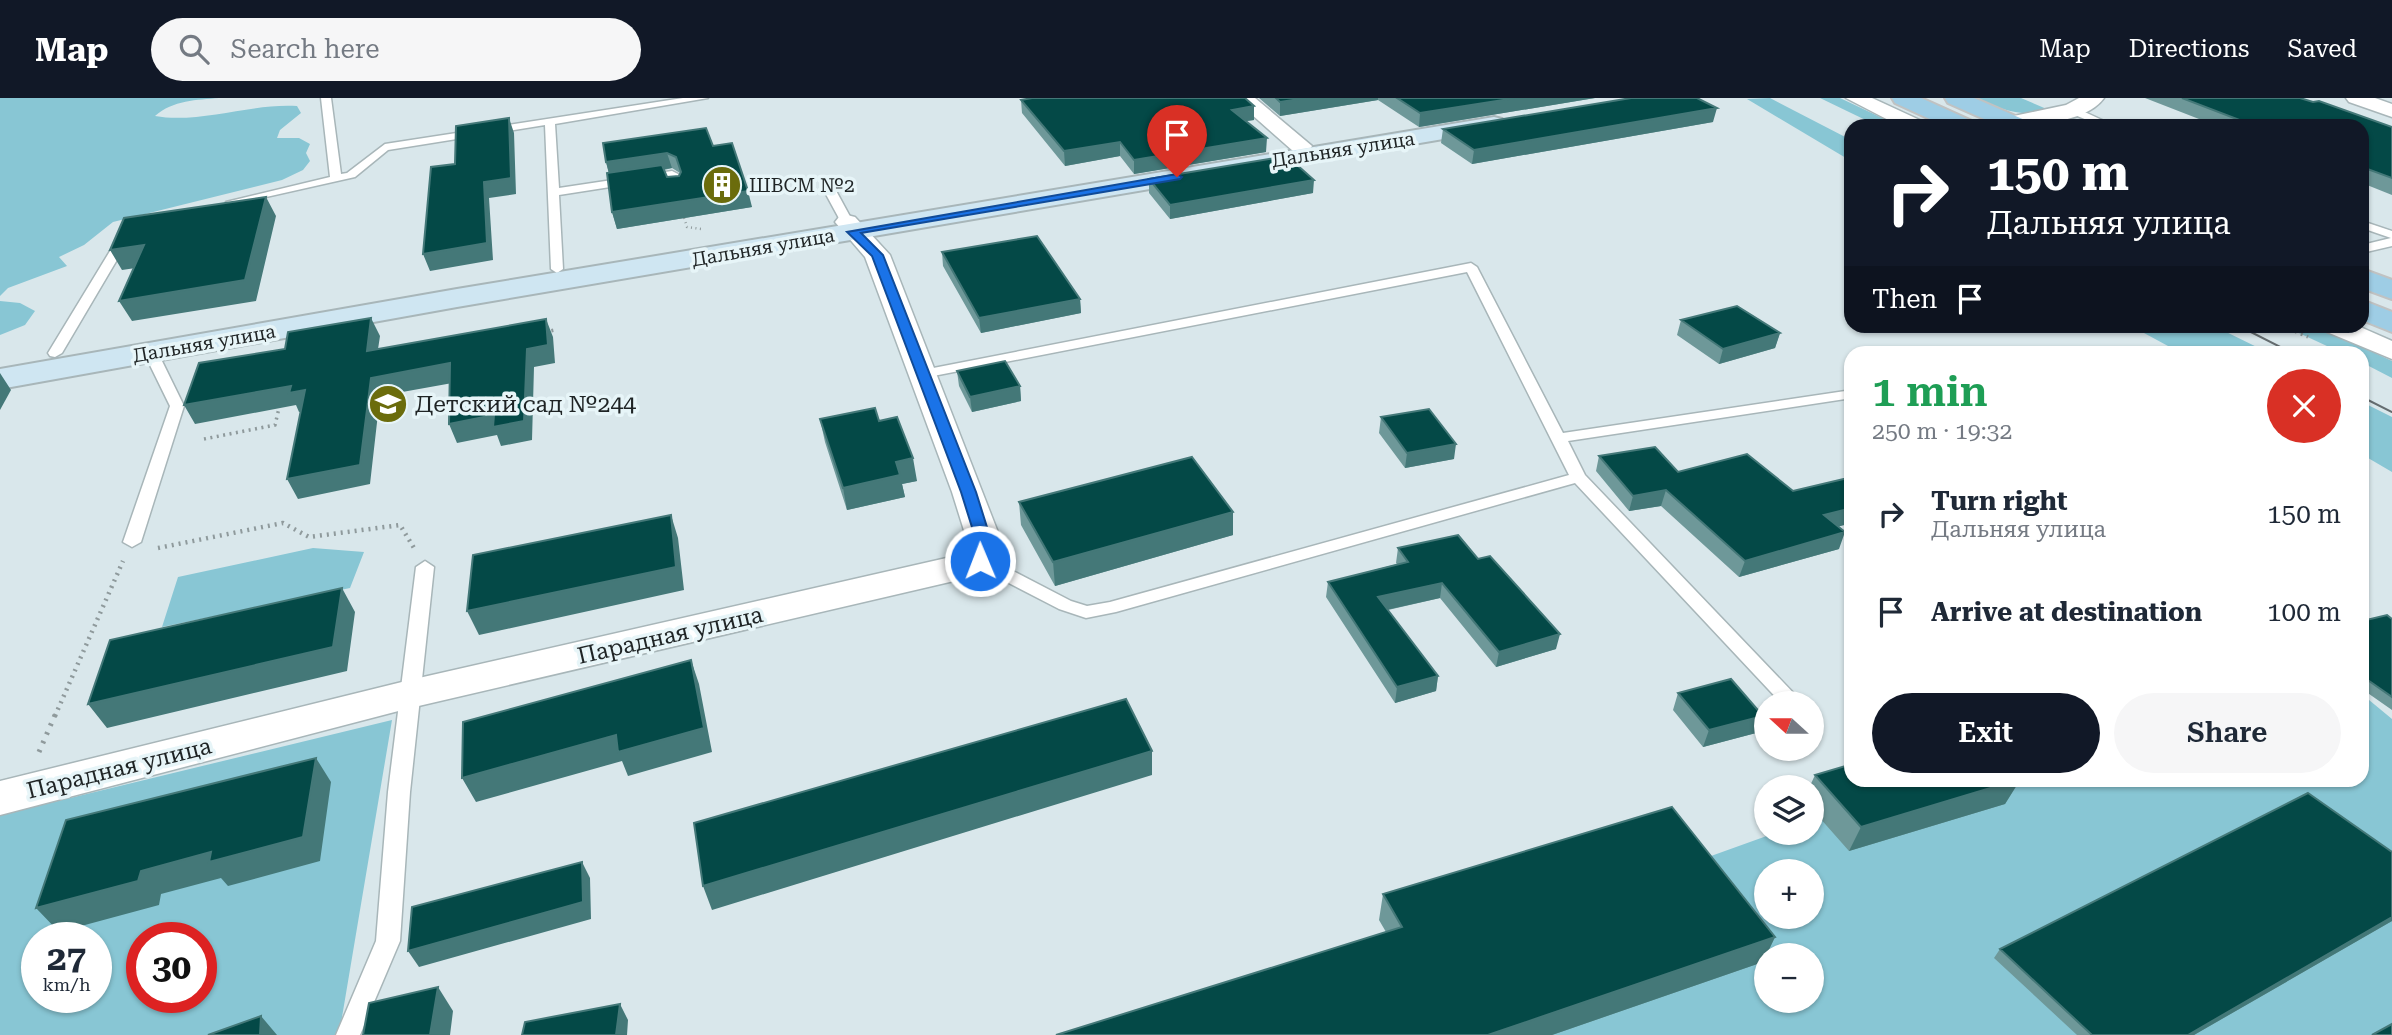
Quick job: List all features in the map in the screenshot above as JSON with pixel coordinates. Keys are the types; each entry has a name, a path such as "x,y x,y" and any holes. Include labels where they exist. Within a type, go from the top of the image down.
{"main road":[{"path":"1956,98 2004,119"},
{"path":"1907,100 1949,119"},
{"name":"Дальняя улица","path":"0,362 557,269 850,227 1517,115 1301,146 850,227 155,352 0,379"},
{"path":"2369,280 2392,290"},
{"path":"2369,312 2392,323"}],"street":[{"path":"1243,98 1301,146"},
{"path":"1856,98 1902,119"},
{"path":"2035,119 2072,110 2094,98"},
{"path":"2356,98 2392,111"},
{"path":"1907,100 1924,119"},
{"path":"850,227 877,255 984,540 980,561"},
{"path":"2352,333 2392,351"},
{"name":"Парадная улица","path":"11,795 410,694 954,570 980,561"}],"lane":[{"path":"326,98 336,179"},
{"path":"220,206 351,175 385,147 703,98"},
{"path":"2072,110 2093,119"},
{"path":"550,122 557,269"},
{"path":"553,192 672,174 677,189"},
{"path":"828,187 850,227"},
{"path":"2369,227 2392,235"},
{"path":"55,353 129,228"},
{"path":"2369,247 2392,242"},
{"path":"923,374 1471,267 1578,477 1782,691"},
{"path":"131,542 177,406 153,357 155,352"},
{"path":"1558,438 1844,395"},
{"path":"980,561 1065,605 1086,612 1124,604 1578,477"},
{"path":"348,1035 388,941 399,792 425,567"}],"path":[{"path":"684,218 687,227"},
{"path":"542,333 555,330"},
{"path":"204,439 275,425 281,402"},
{"path":"11,795 131,542 143,551 283,523 309,537 400,525 425,567"}],"shaded area":[{"path":"0,98 219,98 177,104 155,116 172,118 207,116 262,107 297,106 301,113 280,130 277,138 299,138 310,144 306,153 310,161 303,170 282,180 113,222 84,245 59,257 67,266 8,288 0,296"},
{"path":"1770,98 1844,136 1844,157 1747,99"},
{"path":"1820,98 1840,98 1884,119 1864,119"},
{"path":"1974,98 2021,98 2049,110 2021,113"},
{"path":"0,301 20,303 35,311 25,325 0,335"},
{"path":"2144,333 2228,333 2255,346 2168,346"},
{"path":"2299,333 2332,333 2360,346 2327,346"},
{"path":"2369,350 2392,361 2392,378 2369,366"},
{"path":"2369,406 2392,417 2392,472 2369,459"},
{"path":"313,548 364,552 350,588 162,627 178,577"},
{"path":"2369,700 2392,719 2392,1035 1213,1035 1754,841 1754,845 1824,845 1824,815 1904,787 2369,787"},
{"path":"392,720 339,1035 0,1035 0,815"}],"building":[{"path":"1245,98 1254,106 1232,110 1267,138 1134,160 1120,142 1064,151 1021,100"},
{"path":"1276,98 1306,98 1280,102"},
{"path":"1397,98 1516,98 1420,113"},
{"path":"1631,98 1697,98 1717,108 1474,150 1443,129"},
{"path":"2182,98 2300,98 2319,101 2392,127 2392,178 2369,170 2369,119 2237,119"},
{"path":"509,118 511,178 484,182 487,243 423,254 431,167 455,164 456,126"},
{"path":"706,128 713,146 732,143 748,191 612,212 607,173 662,165 667,177 679,176 681,172 676,157 667,153 606,162 603,143"},
{"path":"1287,156 1314,180 1170,205 1149,179"},
{"path":"266,197 245,280 119,301 144,245 110,250 124,218"},
{"path":"1037,236 1080,299 979,318 942,252"},
{"path":"1737,306 1780,333 1723,349 1681,320"},
{"path":"371,318 367,351 546,319 548,345 527,349 524,421 493,427 494,415 449,424 450,363 371,378 360,465 287,479 305,390 289,393 291,386 184,405 199,363 285,349 288,332"},
{"path":"1005,361 1020,386 970,397 957,371"},
{"path":"875,408 879,421 897,417 913,458 896,462 900,475 843,488 820,419"},
{"path":"1429,409 1456,444 1407,453 1381,417"},
{"path":"1655,447 1678,472 1747,454 1793,491 1844,479 1844,510 1824,515 1844,532 1745,561 1666,490 1633,496 1599,456"},
{"path":"1192,457 1233,512 1053,562 1019,502"},
{"path":"671,515 676,567 467,611 473,555"},
{"path":"1458,535 1478,559 1490,556 1560,634 1499,652 1442,583 1378,597 1438,676 1397,687 1328,582 1408,562 1398,548"},
{"path":"342,588 333,647 88,704 110,640"},
{"path":"2387,615 2392,619 2392,697 2369,681 2369,619"},
{"path":"691,660 704,728 618,752 616,735 462,778 463,722"},
{"path":"1731,679 1754,706 1754,718 1709,730 1678,693"},
{"path":"1126,699 1152,751 703,886 694,823"},
{"path":"316,758 303,837 209,862 211,852 141,871 138,881 36,908 66,820"},
{"path":"1844,766 1844,787 1994,787 1861,827 1824,785 1824,775 1815,775"},
{"path":"2308,793 2392,852 2392,917 2188,1035 2092,1035 2000,949"},
{"path":"1672,807 1754,910 1754,929 1769,929 1775,937 1488,1035 1056,1035 1402,927 1383,894"},
{"path":"582,862 583,902 408,951 412,907"},
{"path":"438,987 430,1035 363,1035 369,1003"},
{"path":"620,1004 616,1035 522,1035 525,1022"},
{"path":"261,1016 260,1035 208,1035"},
{"path":"2392,1024 2392,1035 2372,1035"}],"tram line":[{"path":"2253,333 2278,346"},
{"path":"2369,400 2392,412"}],"place":[{"name":"ШВСМ №2","path":"722,185"},
{"name":"Детский сад №244","path":"388,404"}],"route":[{"path":"980,561 984,540 968,492 877,255 853,232 1177,177"}]}
